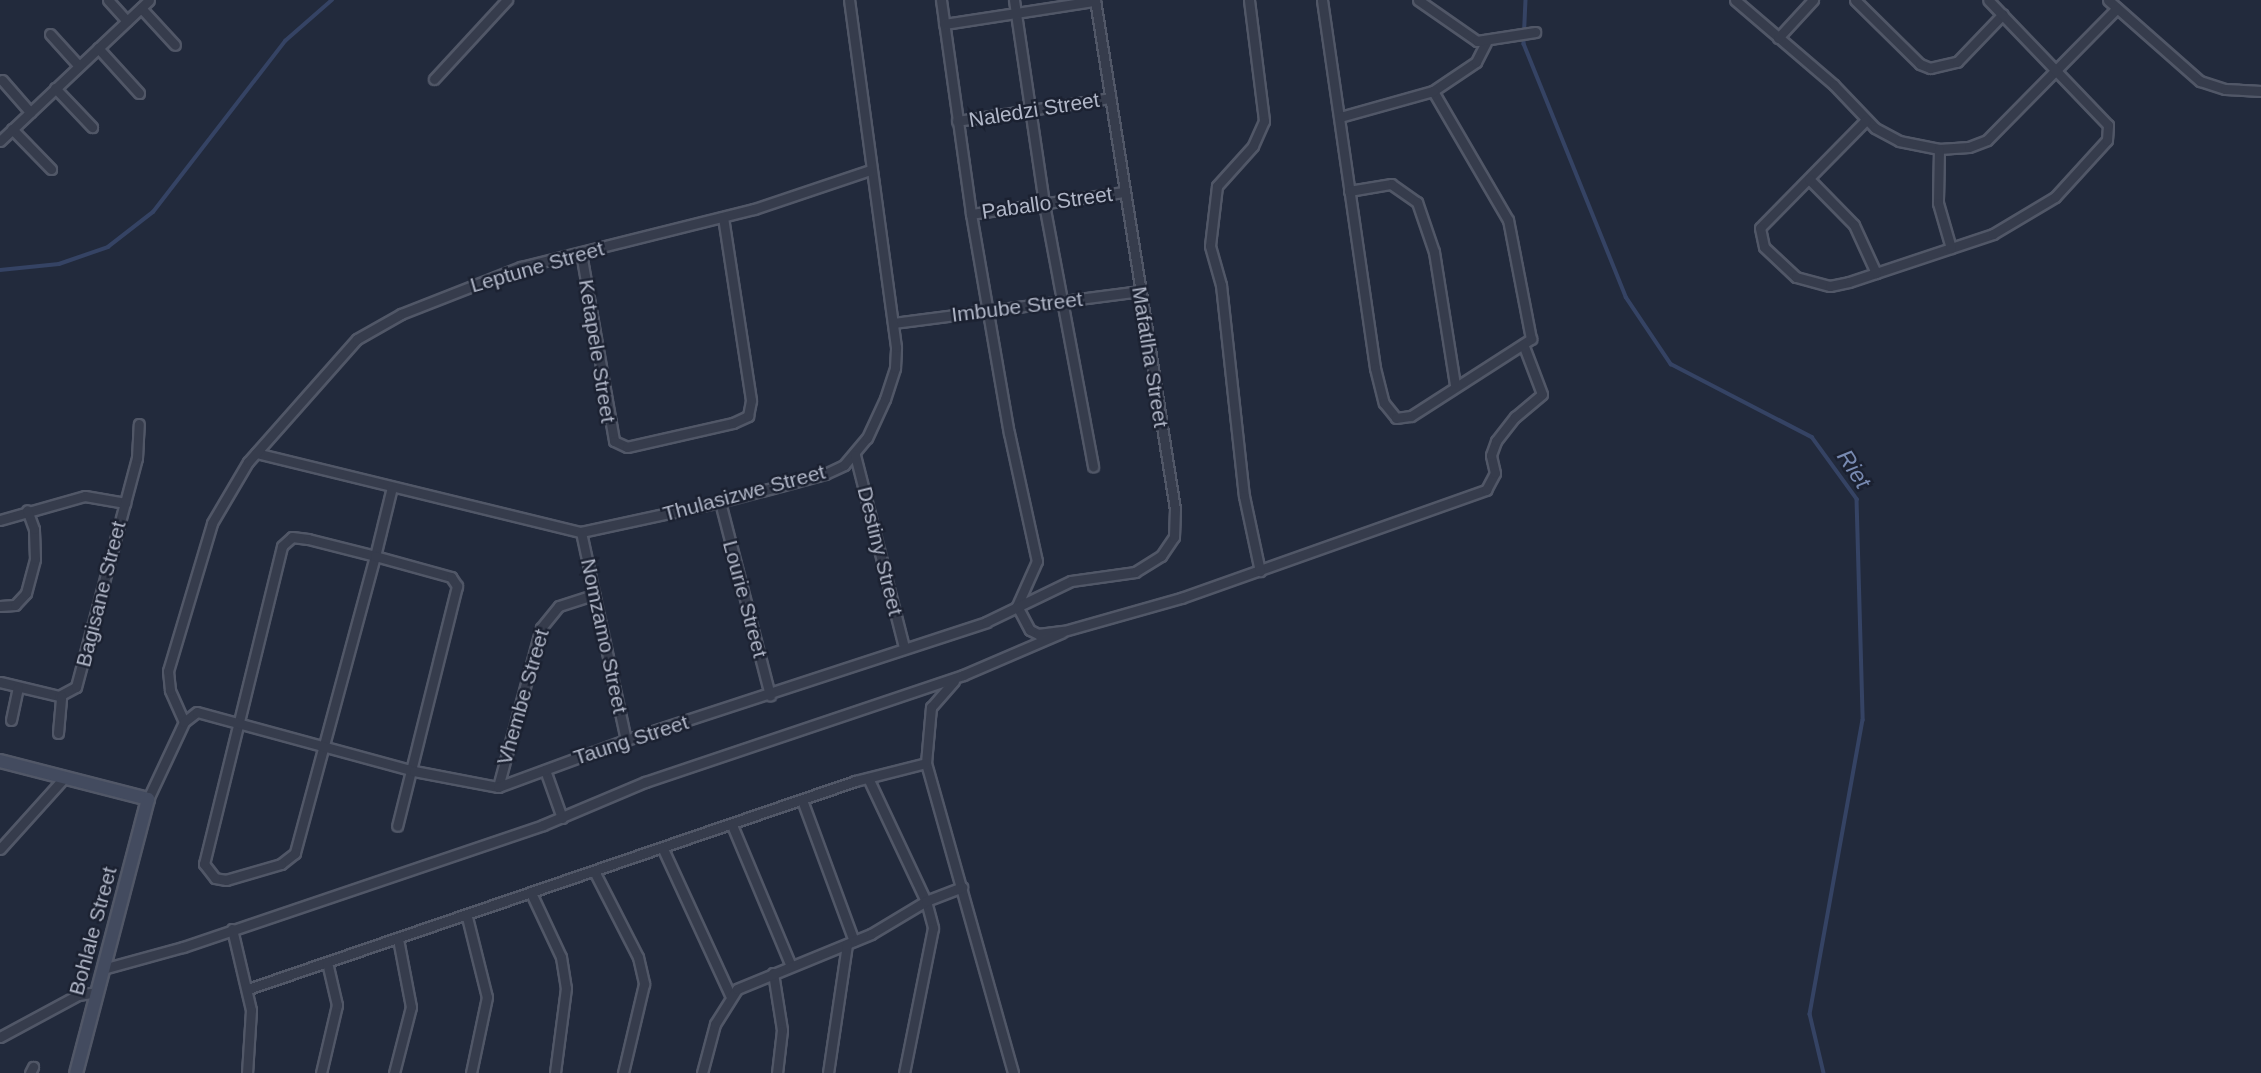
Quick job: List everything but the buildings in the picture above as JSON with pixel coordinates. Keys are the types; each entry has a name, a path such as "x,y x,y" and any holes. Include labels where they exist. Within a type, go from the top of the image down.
{"street":[{"path":"108,0 127,21"},
{"path":"0,141 149,0"},
{"path":"434,79 507,0"},
{"path":"849,0 870,170 894,323 895,368 891,386 855,455"},
{"name":"Naledzi Street","path":"941,0 964,167"},
{"path":"1014,0 1044,204 1093,466"},
{"path":"944,24 1095,0"},
{"name":"Mafatlha Street","path":"1017,606 1071,581 1135,572 1161,556 1174,537 1175,509 1095,0"},
{"path":"1249,0 1264,121 1253,146 1217,186 1210,246 1221,285 1244,496 1260,571"},
{"path":"1321,0 1384,403 1402,419 1523,344 1531,335 1508,220 1433,91"},
{"path":"1418,0 1469,37 1486,42 1535,32"},
{"path":"1735,0 1866,120 1899,141 1939,149 1969,147 1987,141 2061,70 2117,8"},
{"path":"1778,38 1813,0"},
{"path":"1855,0 1920,64 1930,68 1957,62 2003,14"},
{"path":"1866,120 1764,222 1759,233 1764,247 1789,272 1813,283 1836,285 1993,234 2039,209 2107,139 2105,117 2061,70 1988,0"},
{"path":"2108,0 2200,81 2225,89 2261,91"},
{"path":"141,8 175,45"},
{"path":"50,34 79,66"},
{"path":"1340,117 1433,91 1476,62 1486,42"},
{"path":"97,48 139,93"},
{"path":"2,80 30,112"},
{"path":"55,88 92,127"},
{"name":"Naledzi Street","path":"957,121 1110,98"},
{"path":"12,129 51,169"},
{"path":"1939,149 1938,204 1951,248"},
{"name":"Paballo Street","path":"964,167 988,312 1037,561 1017,606"},
{"name":"Leptune Street","path":"184,722 168,681 170,660 212,523 256,453 299,409 343,352 372,328 503,273 723,218 870,170"},
{"path":"1809,179 1854,225 1876,273"},
{"path":"1349,191 1391,184 1417,202 1434,252 1455,385"},
{"name":"Paballo Street","path":"971,214 1124,192"},
{"name":"Ketapele Street","path":"581,253 614,442 627,447 733,423 748,416 751,400 723,218"},
{"name":"Imbube Street","path":"894,323 1140,291"},
{"path":"1017,606 1030,630 1038,634 1064,631 1144,610 1260,571 1486,489 1495,473 1491,455 1496,441 1515,416 1542,394 1523,344"},
{"name":"Bagisane Street","path":"61,696 76,687 83,669 125,503 139,424"},
{"name":"Thulasizwe Street","path":"256,453 582,532 720,502 825,474 855,455"},
{"name":"Destiny Street","path":"855,455 904,648"},
{"path":"393,487 375,556 296,852 274,866 220,880 207,871 203,858 284,541 301,537 375,556 451,577 457,586 414,771 397,826"},
{"name":"Bagisane Street","path":"0,520 27,510 85,496 125,503"},
{"name":"Lourie Street","path":"720,502 771,696"},
{"path":"0,606 15,605 26,593 36,559 34,529 27,510"},
{"name":"Nomzamo Street","path":"582,532 592,595 626,740"},
{"name":"Vhembe Street","path":"498,787 541,628 559,606 592,595"},
{"name":"Taung Street","path":"498,787 626,740 771,696 904,648 986,622 1017,606"},
{"path":"103,969 232,929 562,818 645,782 963,675 1040,645 1064,631"},
{"path":"963,675 941,691 931,707 926,763 1013,1073"},
{"path":"0,682 61,696 58,733"},
{"path":"11,720 18,688"},
{"path":"0,761 148,799 184,722 197,712 325,744 414,771 498,787"},
{"path":"248,989 532,895 802,800 926,763"},
{"path":"545,770 562,818"},
{"path":"0,849 64,778"},
{"path":"869,778 926,901 933,928 904,1073"},
{"name":"Bohlale Street","path":"76,1073 148,799"},
{"path":"802,800 850,943 828,1073"},
{"path":"732,825 791,966"},
{"path":"663,849 730,995"},
{"path":"595,873 638,957 643,984 622,1073"},
{"path":"702,1073 715,1024 730,995 773,973 850,943 926,901 962,887"},
{"path":"532,895 561,957 566,988 555,1073"},
{"path":"467,916 487,996 471,1073"},
{"path":"232,929 248,989 252,1041 247,1073"},
{"path":"394,1073 411,1007 398,939"},
{"path":"321,1073 337,1005 327,962"},
{"path":"773,973 782,1030 777,1073"},
{"path":"0,1037 78,995 96,992"}],"waterway":[{"path":"0,270 59,264 108,247 153,212 285,41 332,0"},
{"name":"Riet","path":"1526,0 1524,44 1626,297 1671,364 1812,437 1857,499 1863,720 1810,1014 1824,1073"}]}
